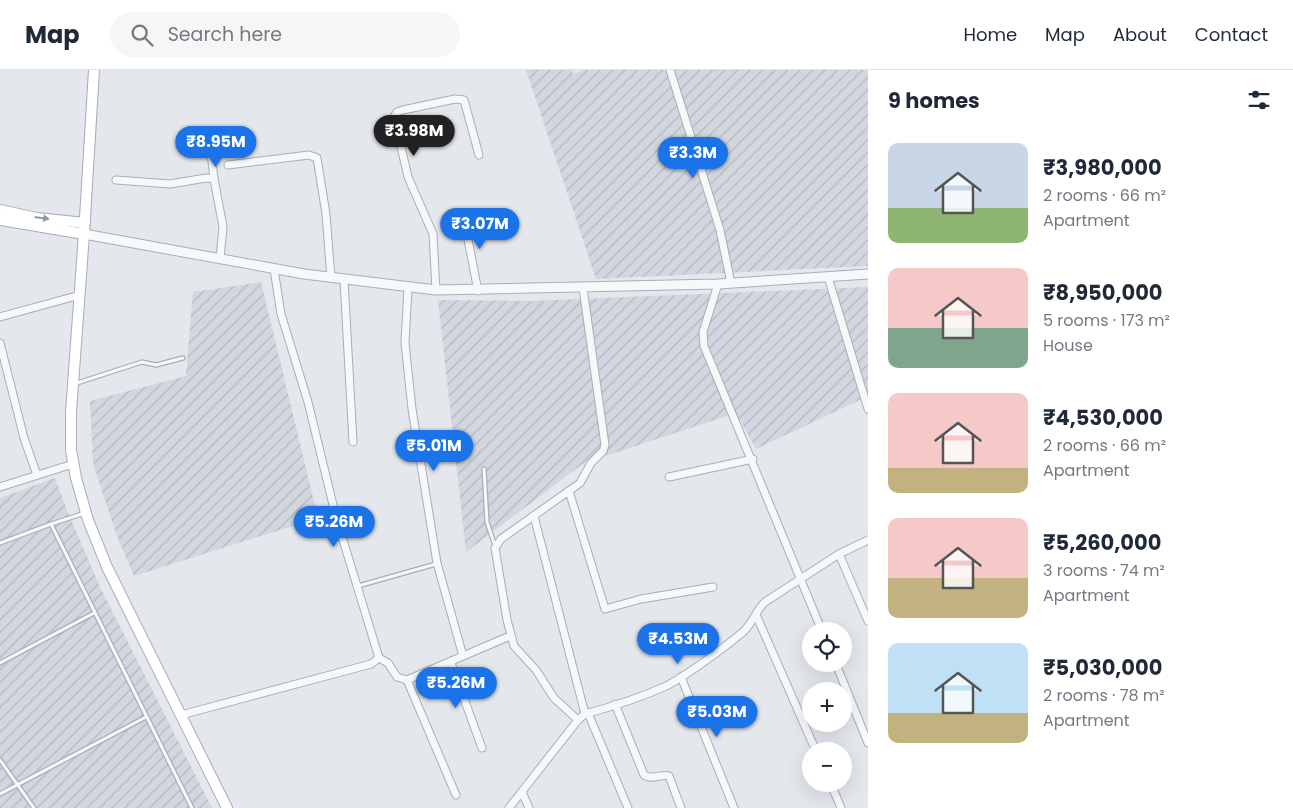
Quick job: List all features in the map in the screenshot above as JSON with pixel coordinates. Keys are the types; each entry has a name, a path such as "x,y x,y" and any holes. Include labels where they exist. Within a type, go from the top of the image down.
{"main road":[{"path":"94,70 74,385 71,450 73,464 86,513 108,567 227,808"},
{"path":"0,210 37,218 85,223"},
{"path":"0,220 84,234"}],"street":[{"path":"670,70 720,230 731,283"},
{"path":"436,290 433,234 408,177 394,117 397,112 403,110 455,99 464,100 479,155"},
{"path":"205,139 211,156 223,227 220,259"},
{"path":"228,165 309,155 317,158 326,214 331,278"},
{"path":"116,180 170,184 206,178 214,179"},
{"path":"463,214 478,291"},
{"path":"84,234 274,269 344,280 436,290 478,291 718,284 868,274"},
{"path":"274,269 282,314 308,402 336,517 379,658 388,663 397,677 407,680 451,663 510,636"},
{"path":"828,277 868,409"},
{"path":"344,280 353,442"},
{"path":"718,284 703,332 704,346 753,459 818,622"},
{"path":"408,288 405,343 412,409 438,563 463,656"},
{"path":"578,720 554,698 536,670 514,646 510,636 496,546 498,542 584,479 591,463 603,450 605,444 583,288"},
{"path":"0,317 80,295"},
{"path":"0,343 24,438 37,475"},
{"path":"669,477 753,459"},
{"path":"0,487 73,464"},
{"path":"569,490 605,609 641,599 712,587"},
{"path":"534,516 587,714 628,808"},
{"path":"509,808 578,720 587,714 664,686 681,677 743,632 756,617 760,606 839,554 868,540"},
{"path":"839,554 868,621"},
{"path":"756,617 812,742"},
{"path":"181,716 371,664 379,658"},
{"path":"451,663 482,748"},
{"path":"839,672 868,743"},
{"path":"681,677 734,808"},
{"path":"407,680 456,795"},
{"path":"615,704 644,775 650,778 664,775 669,776 682,808"},
{"path":"522,792 529,808"},
{"path":"834,792 841,808"}],"lane":[{"path":"74,385 142,362 156,365 183,358"},
{"path":"484,469 487,522 496,546"},
{"path":"0,543 86,513"},
{"path":"50,524 192,808"},
{"path":"357,586 438,563"},
{"path":"0,663 94,613"},
{"path":"0,794 146,717"},
{"path":"0,760 34,808"}],"shaded area":[{"path":"526,70 572,70 573,74 584,70 868,70 868,266 596,279"},
{"path":"261,282 318,518 134,576 116,534 93,463 90,401 186,376 193,292"},
{"path":"868,287 868,395 864,398 756,449 736,413 584,463 466,552 438,300 532,301"},
{"path":"55,478 100,587 212,808 0,808 0,498"}]}
